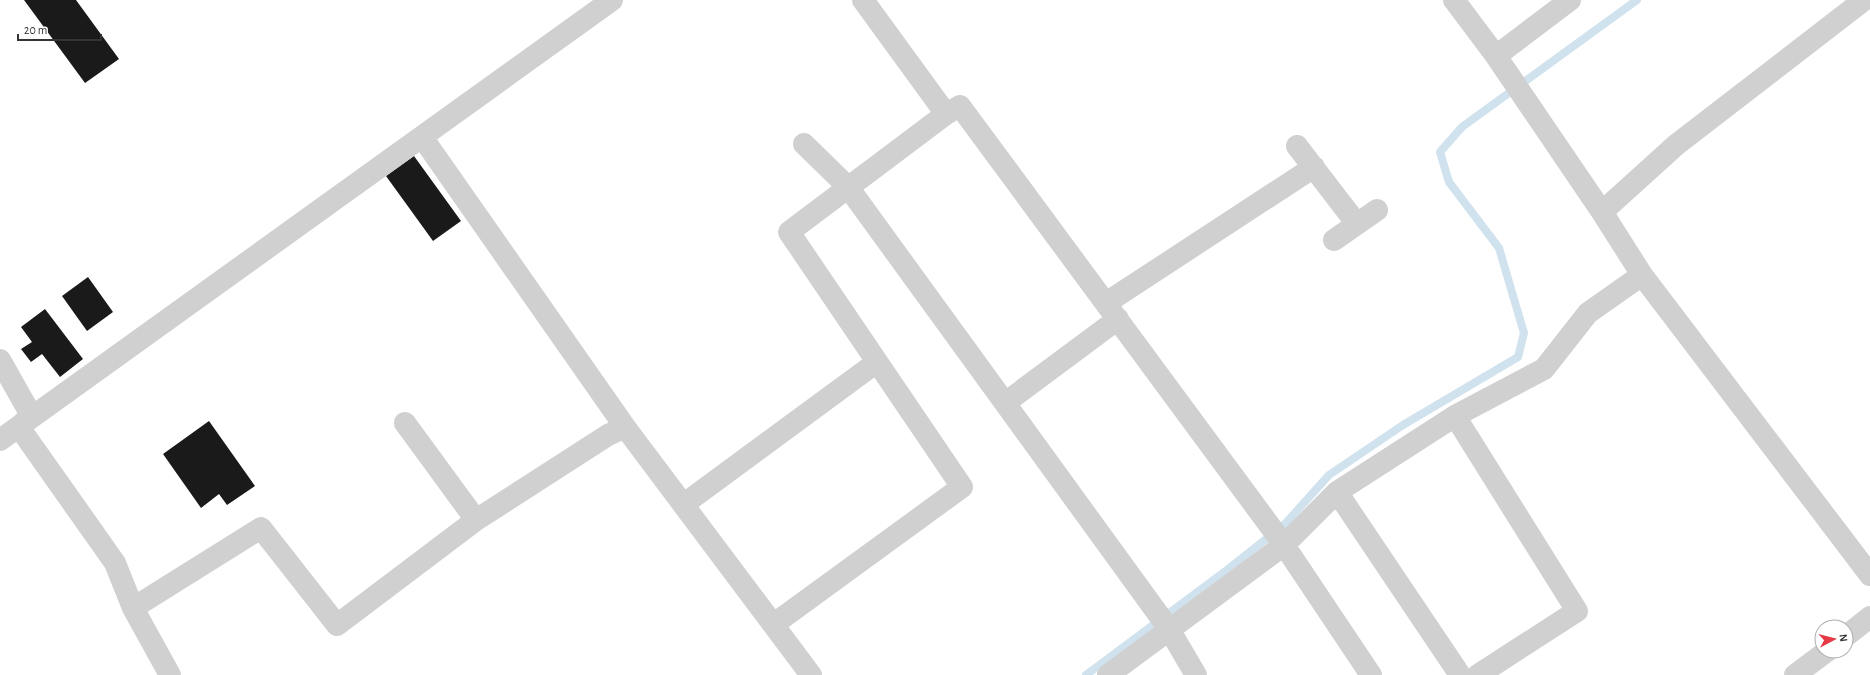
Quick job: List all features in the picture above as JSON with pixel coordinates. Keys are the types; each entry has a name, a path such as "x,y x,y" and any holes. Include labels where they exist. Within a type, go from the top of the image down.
{"street":[{"path":"0,440 612,0"},
{"path":"863,0 946,114"},
{"path":"1454,0 1496,56 1602,212 1642,275 1870,575"},
{"path":"1496,56 1570,0"},
{"path":"1602,212 1676,145 1864,0"},
{"path":"774,624 962,487 789,232 946,114 960,106 1284,545 1371,675"},
{"path":"422,137 625,427 811,675"},
{"path":"804,144 848,187 1169,629 1196,675"},
{"path":"1298,146 1357,224"},
{"path":"1005,403 1112,311 1314,167"},
{"path":"1334,240 1377,210"},
{"path":"1108,675 1284,545 1337,492 1455,416 1544,369 1588,313 1642,275"},
{"path":"0,360 31,415 19,427"},
{"path":"684,504 877,362"},
{"path":"1455,416 1577,611 1478,675"},
{"path":"405,423 476,520"},
{"path":"19,427 115,563 133,608 170,675"},
{"path":"133,608 261,528 337,625 476,520 608,435 625,427"},
{"path":"1337,492 1460,675"},
{"path":"1854,630 1870,617"},
{"path":"1795,675 1816,659"}],"building":[{"path":"24,0 76,0 119,59 85,83"},
{"path":"414,156 461,221 433,241 386,176"},
{"path":"88,277 113,312 87,331 62,296"},
{"path":"45,309 83,359 60,377 42,354 31,362 21,349 32,342 21,327"},
{"path":"209,421 255,486 227,505 219,494 201,508 163,454"}],"waterway":[{"path":"1086,675 1227,570 1285,524 1329,475 1403,425 1518,357 1524,333 1499,248 1449,182 1440,152 1462,127 1637,0"}]}
